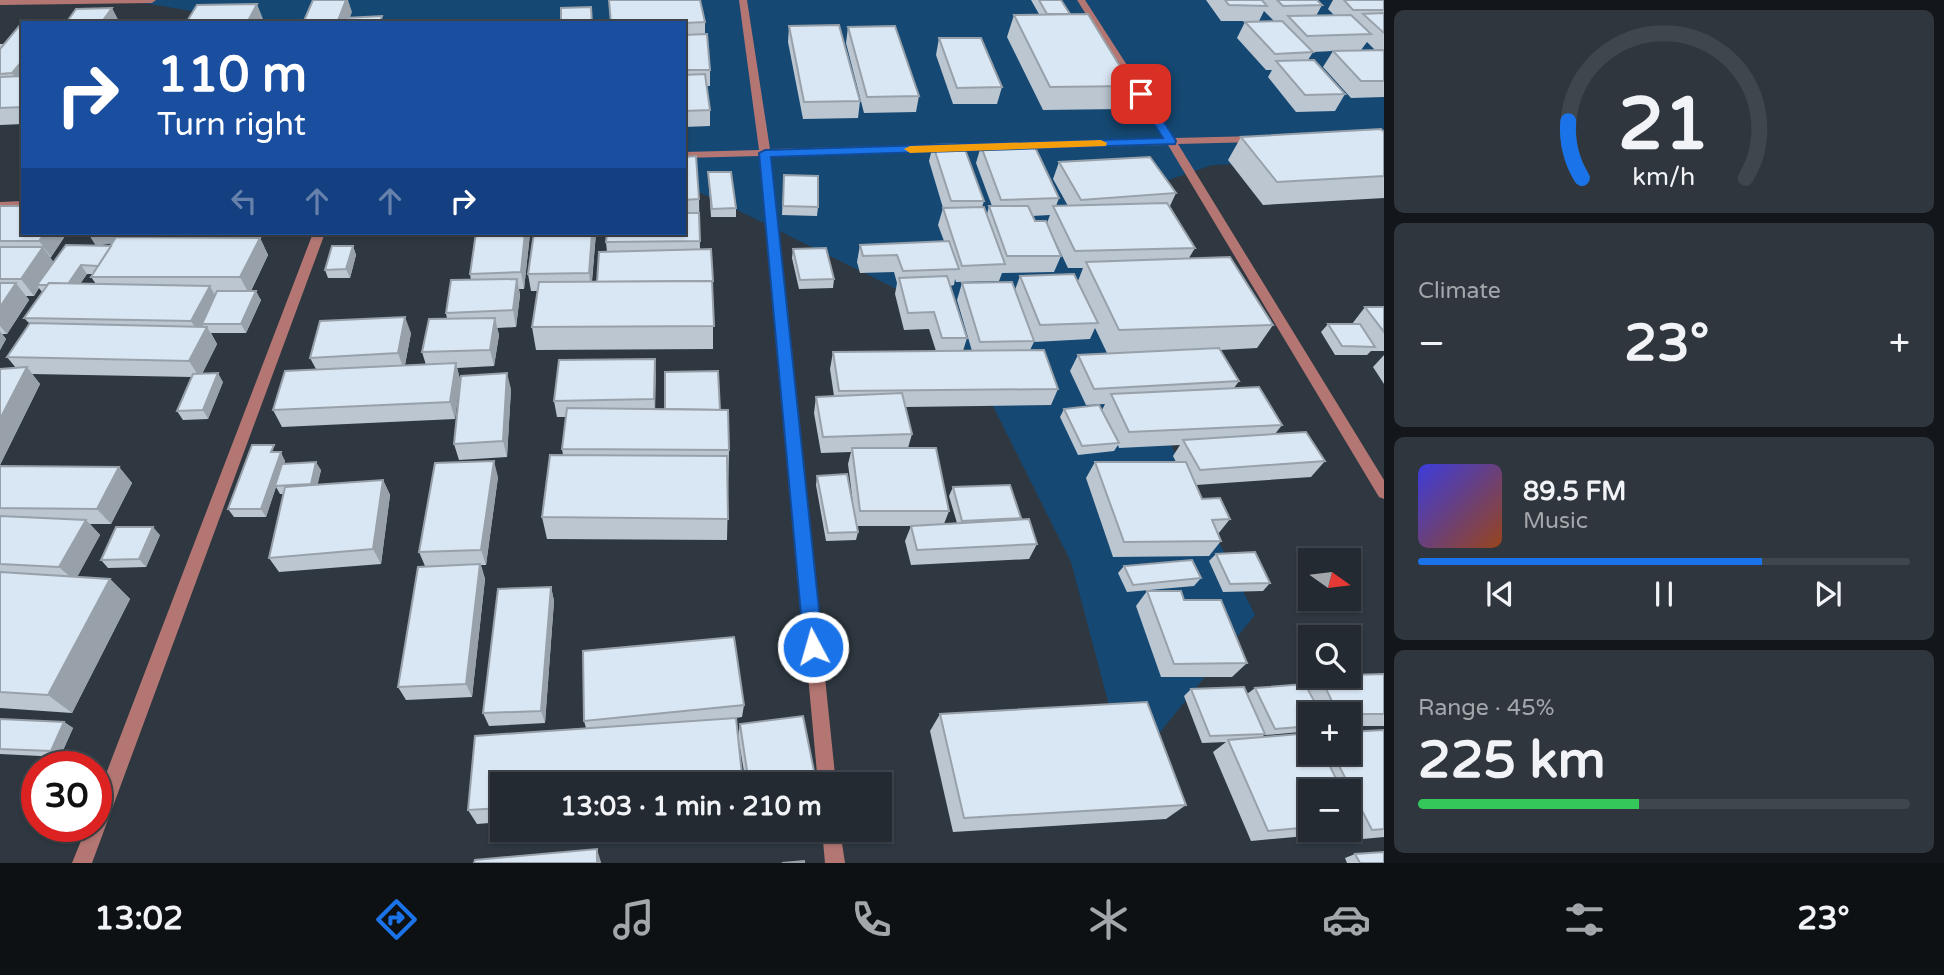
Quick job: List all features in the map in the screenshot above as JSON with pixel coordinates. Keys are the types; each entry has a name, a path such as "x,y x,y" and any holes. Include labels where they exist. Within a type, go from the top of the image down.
{"street":[{"path":"0,2 152,0"},
{"path":"743,0 765,153 826,772"},
{"path":"1081,0 1171,141 1384,493"},
{"path":"686,155 1264,138"},
{"path":"0,205 21,204"},
{"path":"112,783 318,235"},
{"path":"82,863 90,842"},
{"path":"832,842 835,863"}],"shaded area":[{"path":"126,0 1384,0 1384,157 1212,165 1059,218 1255,615 1127,773 1071,562 947,314 686,187 686,21 252,21"}],"building":[{"path":"313,0 346,0 338,21 304,21"},
{"path":"609,0 700,0 705,22 686,23 611,21"},
{"path":"1039,0 1061,0 1070,14 1047,14"},
{"path":"1225,0 1262,0 1267,6 1229,5"},
{"path":"1277,0 1317,0 1322,5 1283,6"},
{"path":"1344,0 1384,0 1384,10 1353,10"},
{"path":"257,4 248,21 187,21 197,5"},
{"path":"591,7 592,21 561,21 561,8"},
{"path":"112,8 102,21 67,21 76,9"},
{"path":"1384,13 1384,33 1363,14"},
{"path":"1088,14 1132,86 1050,87 1014,15"},
{"path":"1351,15 1371,34 1307,36 1288,16"},
{"path":"382,16 381,21 344,21 345,18"},
{"path":"1282,21 1313,52 1275,54 1245,22"},
{"path":"20,25 21,62 12,73 0,74 0,49"},
{"path":"839,25 860,101 804,102 789,26"},
{"path":"895,26 919,96 867,97 848,27"},
{"path":"707,34 710,70 686,70 686,35"},
{"path":"939,38 981,38 1002,87 957,88"},
{"path":"1384,50 1384,81 1361,81 1333,51"},
{"path":"1314,60 1345,94 1305,95 1276,61"},
{"path":"705,74 710,110 686,111 686,75"},
{"path":"21,76 21,107 0,108 0,77"},
{"path":"1381,129 1384,132 1384,176 1277,182 1241,137"},
{"path":"963,144 984,201 951,201 933,145"},
{"path":"1034,145 1059,198 1001,200 981,146"},
{"path":"696,156 699,199 686,200 686,157"},
{"path":"1150,157 1176,193 1081,200 1059,162"},
{"path":"708,172 731,172 736,208 712,209"},
{"path":"784,175 818,176 818,207 783,206"},
{"path":"1167,203 1195,248 1075,251 1053,206"},
{"path":"0,206 21,206 21,235 44,235 39,241 0,241"},
{"path":"989,206 1028,206 1035,221 1046,221 1061,256 1007,256"},
{"path":"984,207 1005,264 962,266 943,208"},
{"path":"686,213 699,213 700,241 606,242 607,235 686,235"},
{"path":"476,235 525,235 521,272 470,274"},
{"path":"534,235 592,235 589,273 528,274"},
{"path":"116,237 260,238 240,277 91,277"},
{"path":"949,241 959,269 903,271 897,255 863,256 860,245"},
{"path":"66,245 111,246 98,266 81,265 68,284 37,285"},
{"path":"332,246 353,246 346,269 325,270"},
{"path":"0,247 43,247 21,279 0,279"},
{"path":"826,248 834,279 800,280 793,249"},
{"path":"711,249 713,281 597,282 599,252"},
{"path":"1230,257 1273,325 1119,330 1086,262"},
{"path":"1074,274 1098,323 1040,325 1020,276"},
{"path":"947,276 967,338 942,338 934,312 908,313 899,278"},
{"path":"517,279 513,310 446,313 451,280"},
{"path":"712,281 714,326 532,327 539,282"},
{"path":"1012,282 1034,341 980,342 962,283"},
{"path":"0,283 16,283 0,307"},
{"path":"49,283 210,286 191,321 24,318"},
{"path":"217,291 256,291 241,324 202,324"},
{"path":"1365,307 1384,307 1384,332"},
{"path":"405,317 398,353 310,358 320,321"},
{"path":"495,318 490,350 422,352 429,319"},
{"path":"30,323 207,327 189,361 7,357"},
{"path":"1328,324 1360,324 1375,347 1342,346"},
{"path":"1219,348 1239,381 1094,389 1078,355"},
{"path":"1044,350 1058,389 839,391 833,352"},
{"path":"655,359 654,399 554,401 559,360"},
{"path":"456,363 450,402 273,410 285,371"},
{"path":"27,367 0,419 0,369"},
{"path":"718,371 720,410 665,409 665,372"},
{"path":"218,373 203,410 177,411 193,374"},
{"path":"507,373 503,441 454,444 461,376"},
{"path":"1259,387 1282,425 1129,432 1111,394"},
{"path":"902,393 912,434 823,437 816,397"},
{"path":"1099,405 1119,443 1082,446 1064,409"},
{"path":"567,408 728,410 729,450 562,449"},
{"path":"1306,432 1325,461 1200,470 1183,440"},
{"path":"252,445 274,445 271,452 281,452 261,509 228,509"},
{"path":"852,448 936,448 949,511 860,511"},
{"path":"550,455 727,456 728,519 542,517"},
{"path":"494,461 481,550 419,552 435,463"},
{"path":"316,462 311,484 275,486 282,464"},
{"path":"1095,462 1186,462 1202,499 1220,498 1230,519 1212,520 1221,541 1124,542"},
{"path":"0,466 119,467 97,509 0,508"},
{"path":"847,474 858,532 828,533 817,476"},
{"path":"383,480 373,549 269,558 285,487"},
{"path":"1010,485 1021,518 962,521 953,487"},
{"path":"0,516 86,520 59,567 0,564"},
{"path":"1029,519 1037,544 917,550 911,526"},
{"path":"116,527 153,527 139,559 101,560"},
{"path":"1255,552 1270,583 1230,584 1216,554"},
{"path":"1192,560 1201,578 1133,585 1124,566"},
{"path":"480,564 466,684 398,687 418,567"},
{"path":"0,572 110,579 48,695 0,692"},
{"path":"551,587 541,711 483,713 498,589"},
{"path":"1147,591 1181,591 1184,600 1221,600 1247,663 1174,664"},
{"path":"734,637 744,705 584,721 583,651"},
{"path":"1384,674 1384,714 1361,714 1361,702 1332,702 1326,688 1361,688 1361,675"},
{"path":"1298,685 1298,688 1307,688 1315,702 1298,702 1298,727 1275,729 1255,688"},
{"path":"1244,687 1265,734 1210,736 1191,689"},
{"path":"1147,702 1186,805 964,818 940,714"},
{"path":"803,716 814,772 747,772 740,724"},
{"path":"736,718 742,772 490,772 490,809 468,810 475,736"},
{"path":"0,719 64,722 51,751 0,749"},
{"path":"1384,730 1384,829 1372,830 1361,809 1361,779 1346,779 1339,765 1361,765 1361,731"},
{"path":"1298,734 1298,765 1329,765 1336,779 1298,779 1298,828 1268,831 1228,740"},
{"path":"597,849 597,863 474,863 475,860"},
{"path":"1384,852 1384,863 1360,863 1355,854"}],"slow traffic":[{"path":"910,149 1101,143"}],"route":[{"path":"813,647 765,153 1171,141 1141,94"}]}
